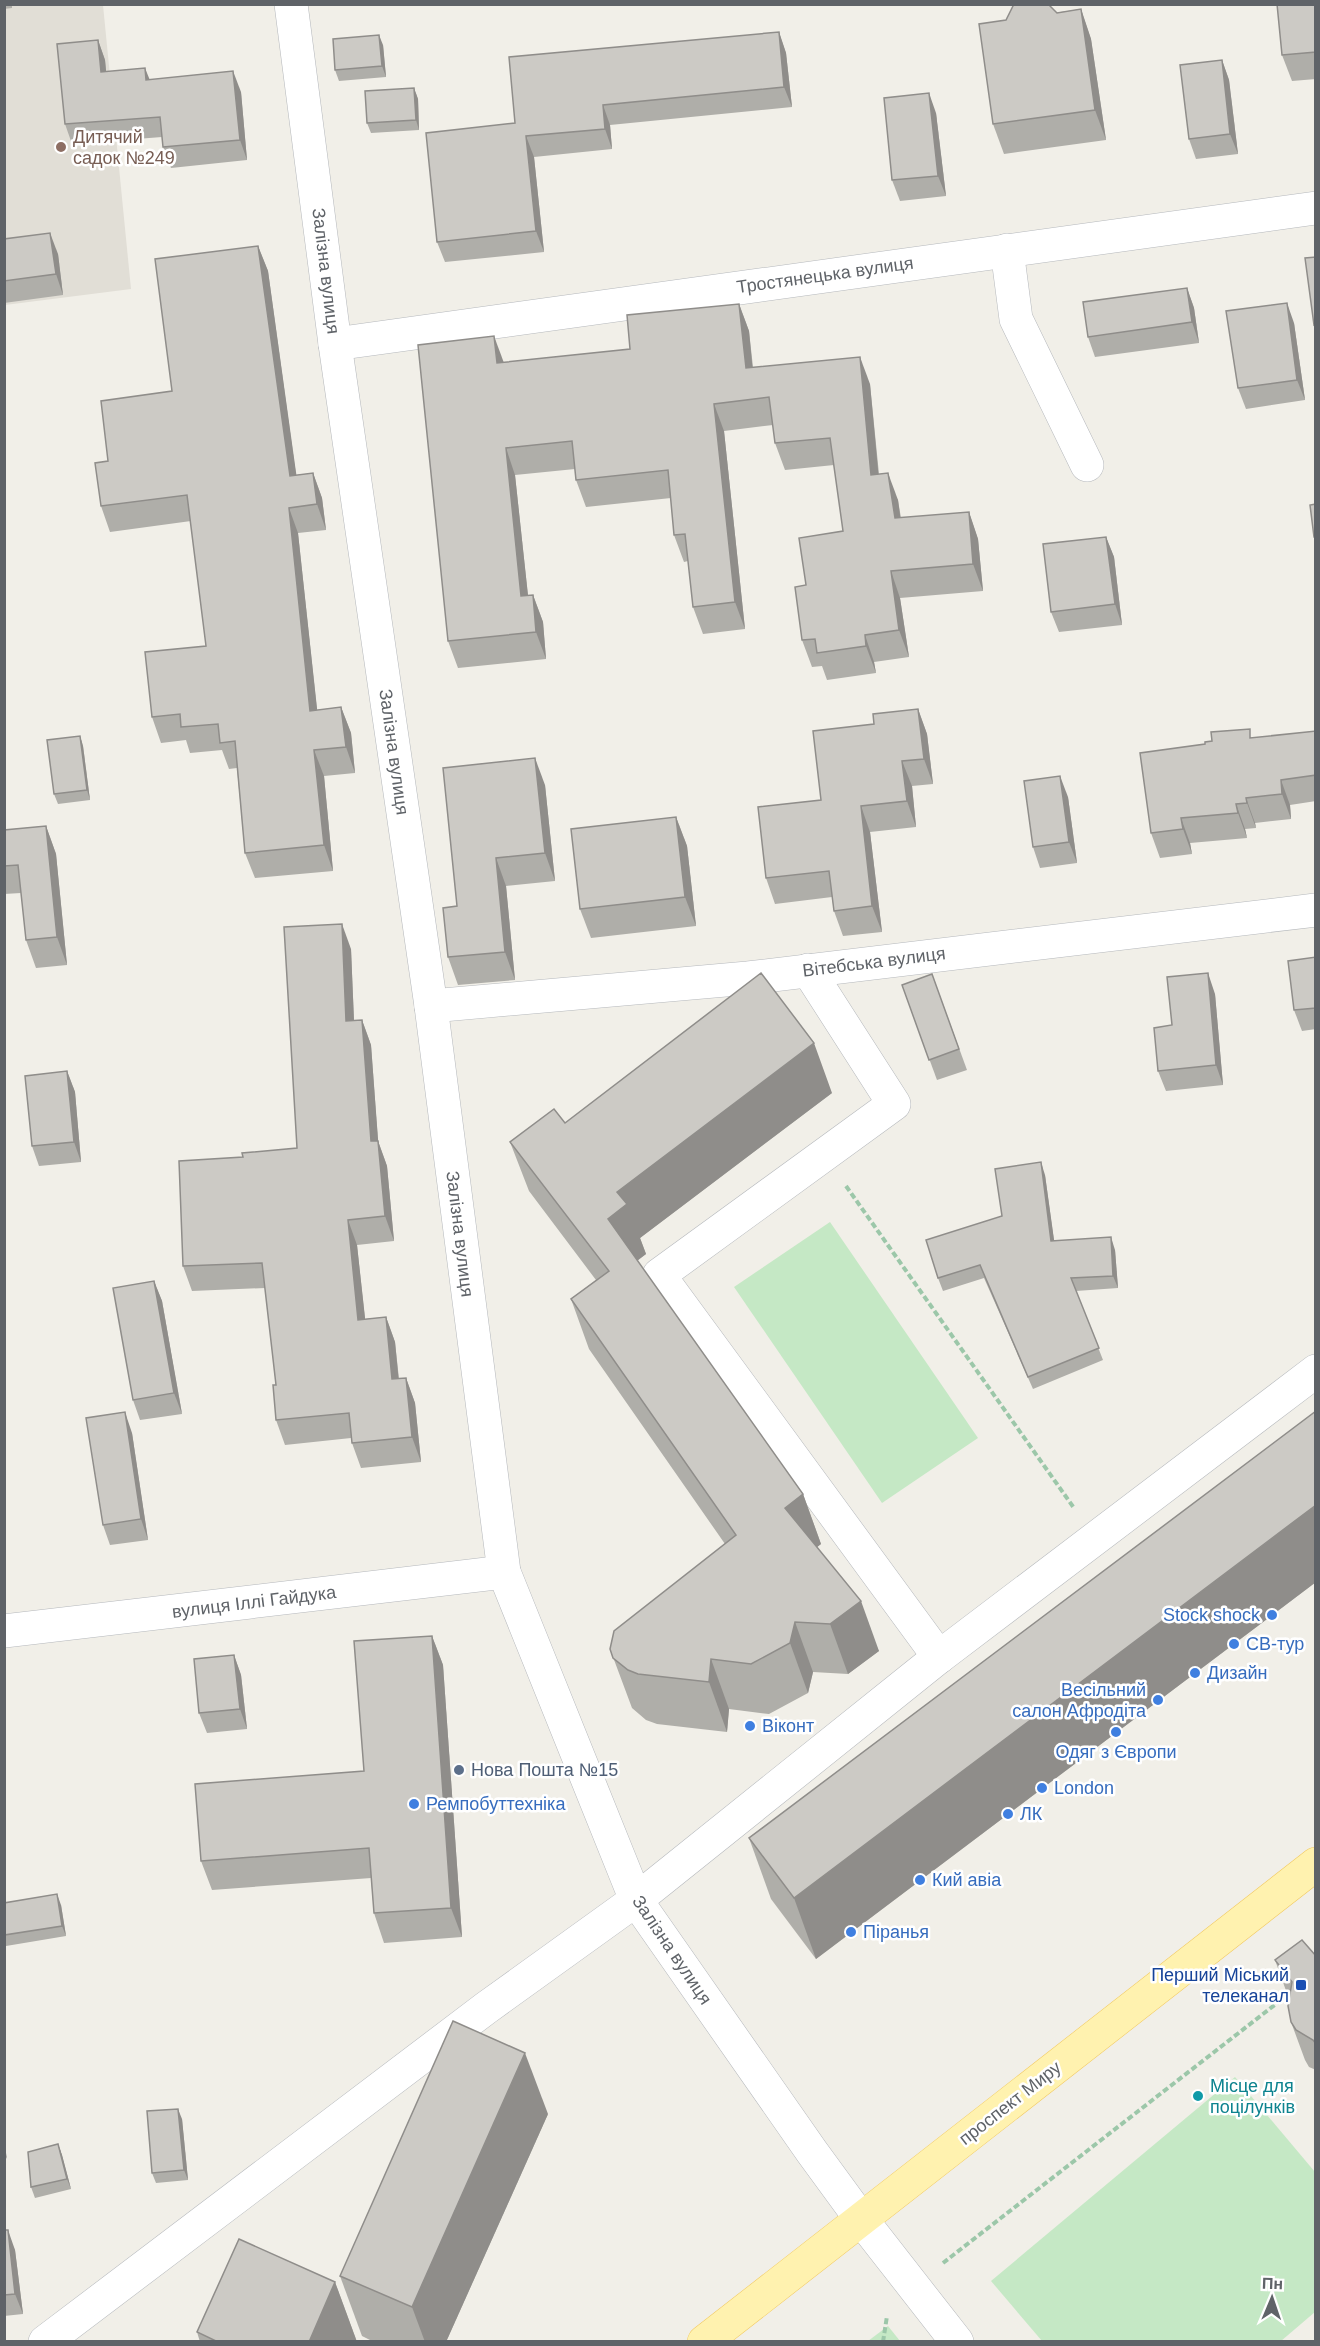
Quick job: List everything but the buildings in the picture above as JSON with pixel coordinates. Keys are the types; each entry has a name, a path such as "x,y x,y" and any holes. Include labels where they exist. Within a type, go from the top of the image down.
{"main road":[{"name":"проспект Миру","path":"704,2342 1316,1864"}],"street":[{"name":"Залізна вулиця","path":"291,4 336,344 431,1006 504,1572 636,1900 861,2219 957,2342"},
{"name":"Тростянецька вулиця","path":"336,344 1316,208"},
{"path":"1007,250 1016,319 1087,465"},
{"name":"Вітебська вулиця","path":"431,1006 748,978 1316,910"},
{"path":"808,970 894,1104 659,1275 939,1658"},
{"path":"45,2342 486,2008 636,1900 939,1658 1316,1371"},
{"name":"вулиця Іллі Гайдука","path":"4,1631 504,1572"}],"path":[{"path":"824,1155 1095,1538"},
{"path":"914,2286 1292,1992"}],"shaded area":[{"name":"Дитячий садок №249","path":"4,5 103,5 131,289 5,305"}],"green space":[{"path":"830,1222 978,1438 882,1503 734,1287"},
{"path":"1235,2077 1315,2172 1315,2312 1281,2341 1042,2341 991,2281"},
{"path":"888,2326 900,2341 868,2341"}],"place":[{"name":"Дитячий садок №249","path":"61,147"},
{"name":"Stock shock","path":"1272,1615"},
{"name":"СВ-тур","path":"1234,1644"},
{"name":"Дизайн","path":"1195,1673"},
{"name":"Весільний салон Афродіта","path":"1158,1700"},
{"name":"Віконт","path":"750,1726"},
{"name":"Одяг з Європи","path":"1116,1732"},
{"name":"Нова Пошта №15","path":"459,1770"},
{"name":"London","path":"1042,1788"},
{"name":"Ремпобуттехніка","path":"414,1804"},
{"name":"ЛК","path":"1008,1814"},
{"name":"Кий авіа","path":"920,1880"},
{"name":"Піранья","path":"851,1932"},
{"name":"Перший Міський телеканал","path":"1301,1985"},
{"name":"Місце для поцілунків","path":"1198,2096"}]}
